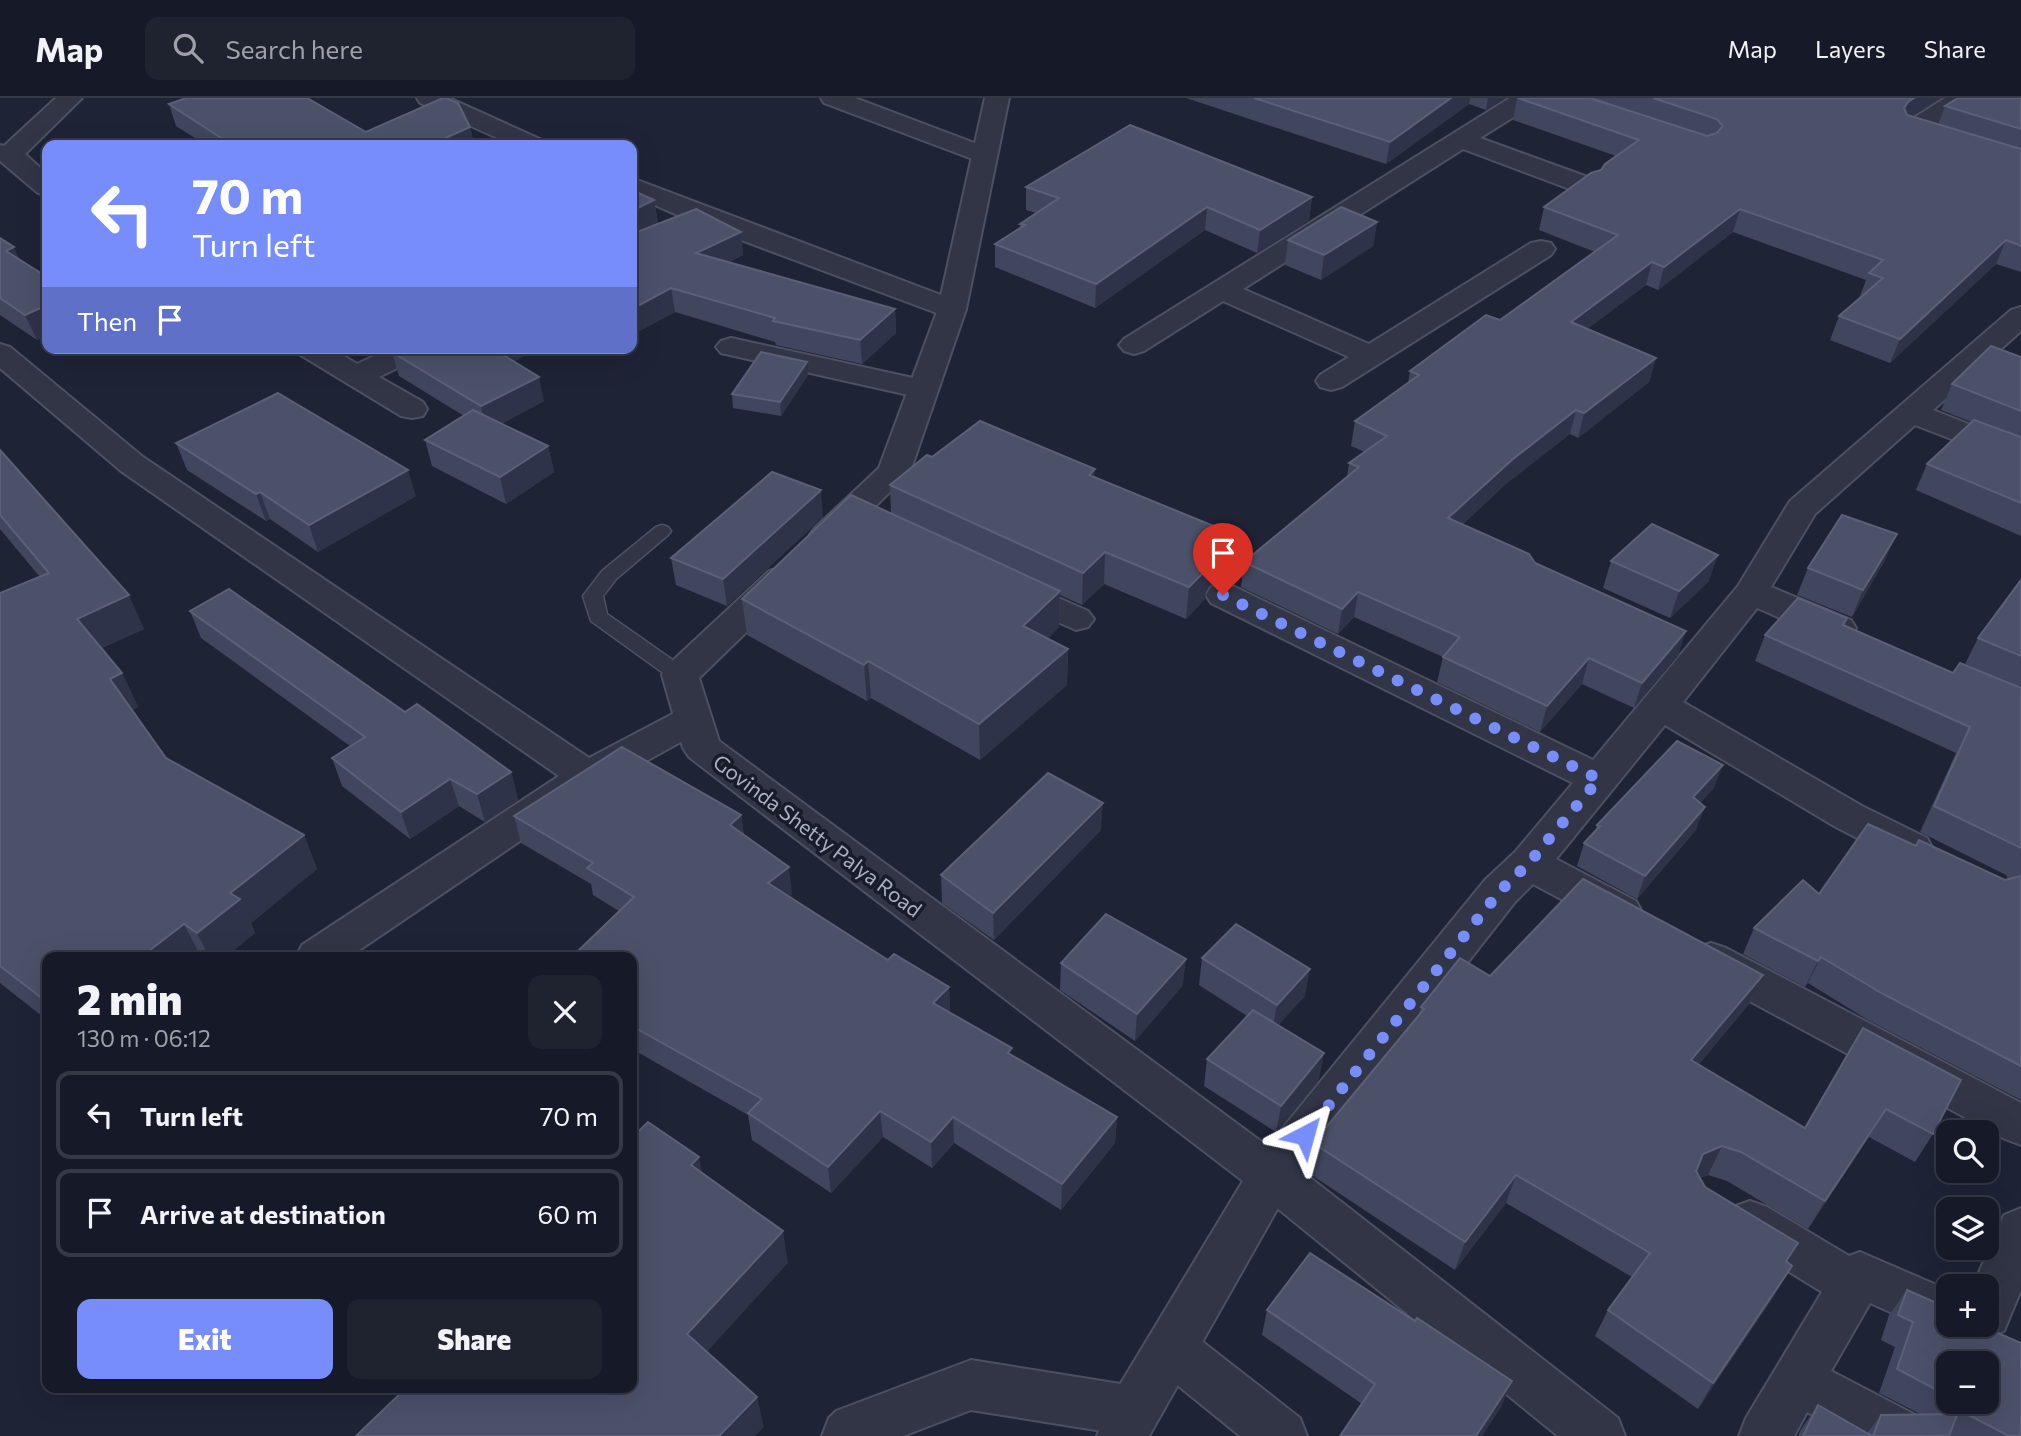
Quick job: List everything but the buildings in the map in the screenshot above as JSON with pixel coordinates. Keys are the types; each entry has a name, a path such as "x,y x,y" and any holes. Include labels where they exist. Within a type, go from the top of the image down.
{"street":[{"path":"42,183 5,154 70,98"},
{"path":"429,98 522,140"},
{"path":"833,98 984,155"},
{"path":"680,675 863,519 894,472 952,309 997,98"},
{"path":"1134,345 1527,98"},
{"path":"1935,139 1910,131 1962,98"},
{"path":"1461,140 1584,185"},
{"path":"637,188 702,216 952,309"},
{"path":"667,232 702,216"},
{"path":"1331,382 1542,249"},
{"path":"1222,290 1372,356"},
{"path":"848,1436 855,1429 971,1385 1128,1424 1272,1176 1500,891 1529,863 1660,705 1693,646 1751,592 1802,508 2021,316"},
{"path":"731,347 922,389"},
{"path":"0,353 132,464 587,776"},
{"path":"319,354 412,409"},
{"path":"356,376 403,354"},
{"path":"1911,412 2021,456"},
{"path":"988,578 1076,619"},
{"path":"1751,592 1873,643"},
{"path":"1223,595 1599,779"},
{"name":"Govinda Shetty Palya Road","path":"680,675 702,748 1272,1176 1599,1436"},
{"path":"1660,705 1847,816 1942,864"},
{"path":"324,952 587,776 693,719"},
{"path":"1529,863 2021,1125"},
{"path":"1709,1198 1853,1284"},
{"path":"1999,1283 2021,1230"},
{"path":"1765,1436 1860,1274 1936,1307"},
{"path":"1172,1349 1281,1436"},
{"path":"1798,1380 1902,1436"}],"lane":[{"path":"662,531 609,575 593,596 598,617 680,675"}],"route":[{"path":"1223,595 1599,779 1529,863 1500,891 1305,1135"}]}
